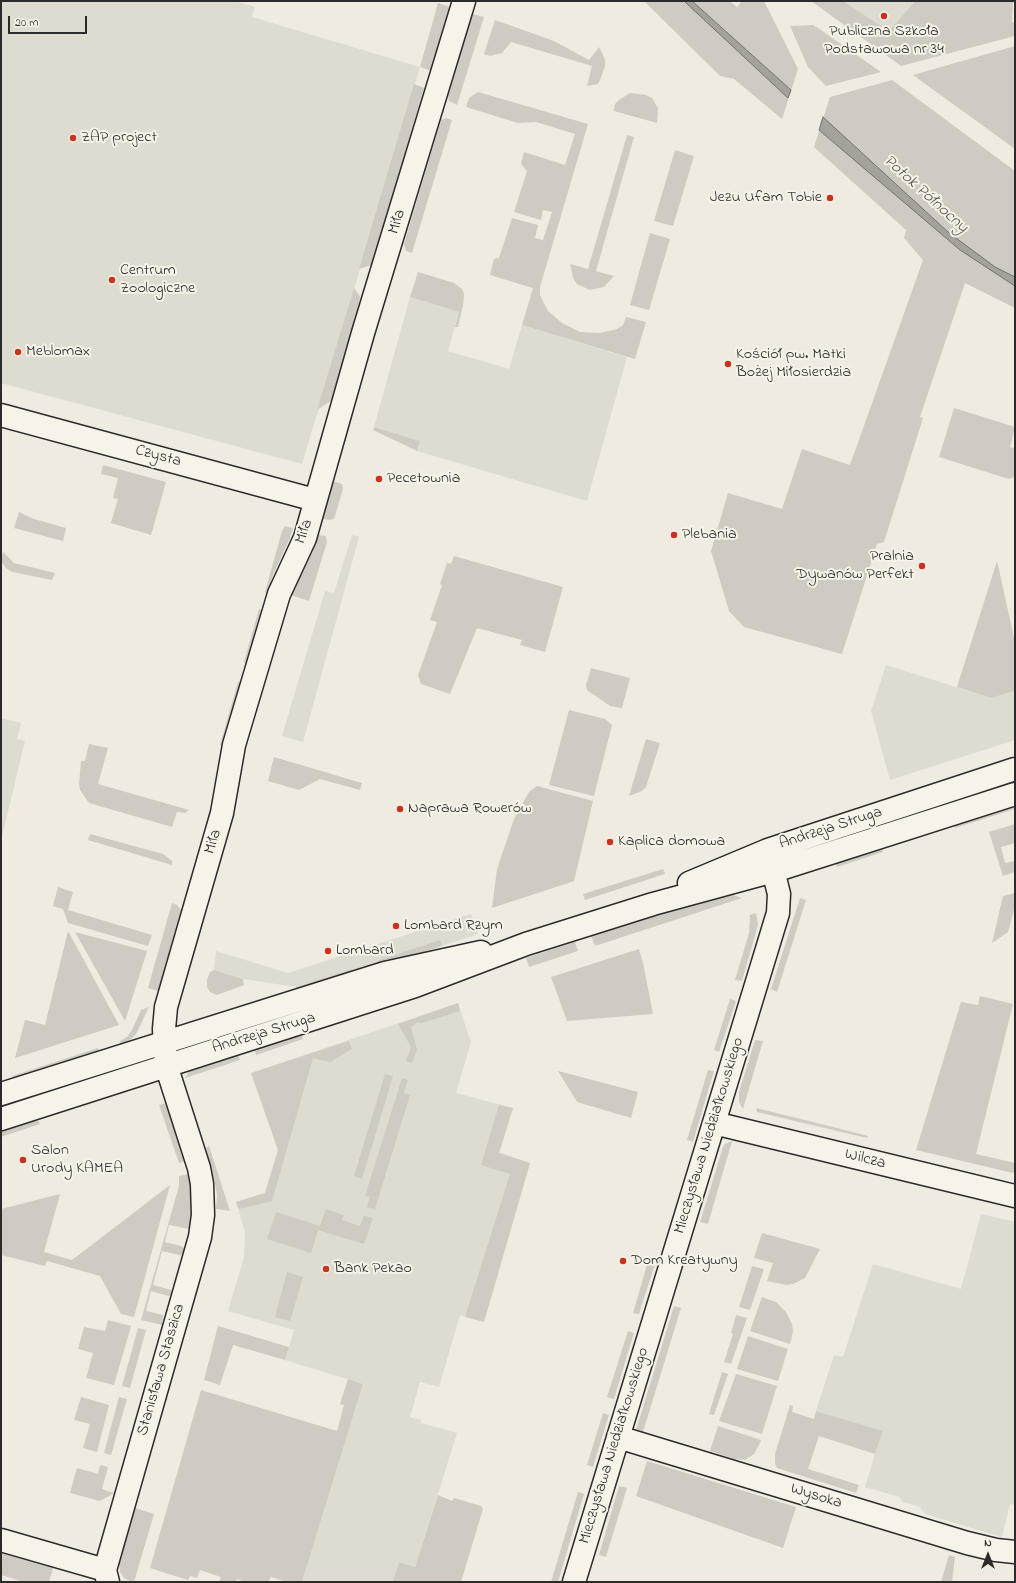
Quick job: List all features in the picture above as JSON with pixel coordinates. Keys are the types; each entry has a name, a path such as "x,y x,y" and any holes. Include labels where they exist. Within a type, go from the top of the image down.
{"street":[{"name":"Miła","path":"166,1065 164,1014 222,813 235,741 279,594 305,538 363,333 464,1"},
{"name":"Czysta","path":"1,415 315,500"},
{"name":"Andrzeja Struga","path":"653,904 690,882 768,850 1015,769"},
{"name":"Andrzeja Struga","path":"1,1119 415,986 526,944 653,904 774,871 1015,794"},
{"name":"Mieczysława Niedziałkowskiego","path":"574,1582 778,913 779,894 768,850"},
{"name":"Andrzeja Struga","path":"1,1094 385,973 454,957 526,944"},
{"name":"Stanisława Staszica","path":"1,1540 106,1576 200,1237 202,1220 202,1184 199,1168 166,1065"},
{"name":"Wilcza","path":"714,1123 1015,1196"},
{"name":"Wysoka","path":"618,1438 967,1543 996,1550 1015,1552"}],"shaded area":[{"path":"1,1 235,1 255,7 252,17 420,67 302,464 1,383"},
{"path":"644,1 730,1 737,7 742,1 764,1 798,69 782,119 734,79 720,76"},
{"path":"684,1 692,1 791,90 788,98"},
{"path":"811,1 843,1 889,31 915,1 1013,1 1012,22 1015,23 1015,36 901,66"},
{"name":"Publiczna Szkoła Podstawowa nr 34","path":"843,1 915,1 889,31"},
{"path":"438,3 450,7 431,71 420,67"},
{"path":"472,14 484,17 457,105 449,101 448,97"},
{"path":"495,20 554,41 589,60 599,47 605,59 605,66 598,84 587,86 592,66 511,42 502,53 490,56 484,54"},
{"path":"813,25 881,72 826,86 808,67 790,26"},
{"path":"1015,46 1015,149 913,75"},
{"path":"892,80 1015,171 1015,308 965,283 920,417 923,418 884,542 877,544 842,654 744,627 729,611 711,551 728,493 782,509 802,449 850,465 923,260 904,238 906,230 814,147 830,97"},
{"path":"414,84 424,88 372,263 369,266 359,269"},
{"path":"478,92 588,124 540,287 540,295 548,311 562,323 580,332 600,333 617,329 623,325 626,317 646,322 635,359 522,325 533,288 490,275 494,259 499,258 512,218 538,225 535,238 543,240 552,212 543,210 541,220 514,212 527,171 521,164 524,152 565,165 575,134 536,122 518,123 466,107 469,98"},
{"path":"630,93 646,95 652,98 658,108 657,123 614,111 615,104"},
{"path":"823,117 948,232 995,267 1015,277 1015,286 960,250 819,130"},
{"path":"446,118 452,120 412,253 406,251 404,244 441,120"},
{"path":"627,135 634,137 596,271 614,276 604,287 590,290 577,284 573,278 570,264 588,269"},
{"path":"675,150 694,156 673,226 654,221"},
{"path":"650,233 670,239 649,310 630,305"},
{"path":"418,272 454,283 462,289 464,294 463,306 458,327 455,327 459,312 410,297"},
{"path":"354,288 360,297 359,303 331,401 317,410"},
{"path":"410,297 459,312 448,351 509,369 522,325 627,357 587,501 417,451 420,441 374,427"},
{"path":"954,408 1015,427 1010,447 1015,449 1015,477 1009,479 939,457"},
{"path":"374,427 420,441 417,451 373,430"},
{"path":"103,465 166,482 151,535 111,523 118,499 113,498 118,478 101,474"},
{"path":"333,481 342,484 343,489 334,519 322,519"},
{"path":"19,512 34,519 66,528 63,541 14,528"},
{"path":"285,526 293,528 267,593 265,592 282,531"},
{"path":"318,535 326,536 327,542 309,601 291,595 312,553"},
{"path":"352,535 359,537 303,742 282,736 325,591 334,593"},
{"path":"3,552 14,563 55,573 52,580 12,572 6,568 1,561"},
{"path":"454,556 563,587 545,652 520,645 522,640 477,628 450,694 421,684 418,675 437,622 430,620 442,585 440,584 447,563 451,564"},
{"path":"997,561 1015,642 1015,691 991,698 957,687"},
{"path":"259,609 262,610 246,666 244,662"},
{"path":"886,665 991,698 1015,691 1015,740 890,780 871,711"},
{"path":"591,668 630,678 622,708 610,706 587,690 586,685"},
{"path":"241,681 222,745 220,745 238,682"},
{"path":"569,710 605,719 612,725 594,796 549,785"},
{"path":"1,718 21,723 17,739 25,741 2,836"},
{"path":"646,739 660,743 646,787 642,791 629,796"},
{"path":"89,744 108,748 98,784 189,810 185,813 177,812 172,827 89,803 80,790 79,783 81,761 85,761"},
{"path":"274,757 362,783 360,790 320,779 299,790 268,781"},
{"path":"537,786 593,801 574,881 492,908 497,869 514,819 529,792"},
{"path":"1015,803 1015,809 955,828 953,821"},
{"path":"1015,824 1015,843 1001,847 1005,863 1015,861 1015,872 1003,876 989,832"},
{"path":"90,834 163,854 172,861 172,865 88,840"},
{"path":"880,845 883,852 837,867 835,860"},
{"path":"663,869 665,874 585,900 583,894"},
{"path":"58,887 73,892 68,910 152,935 148,946 68,923 63,909 53,906"},
{"path":"1015,893 1015,906 1008,932 992,943 1003,896"},
{"path":"717,895 733,895 742,898 595,946 591,936"},
{"path":"800,898 806,900 777,992 771,989"},
{"path":"172,903 177,905 181,910 158,991 148,988"},
{"path":"756,913 758,924 742,981 735,980 749,933 750,915"},
{"path":"471,914 478,934 442,946 440,940 378,960 380,966 354,974 352,969 296,987 243,979 214,970 216,951 288,973"},
{"path":"68,931 119,1025 15,1058 25,1020 45,1025"},
{"path":"75,932 147,951 125,1021"},
{"path":"440,940 442,946 380,966 378,960"},
{"path":"575,942 578,951 529,967 526,958"},
{"path":"639,949 653,1014 567,1021 551,977"},
{"path":"352,969 354,974 297,992 296,987"},
{"path":"214,970 243,979 244,985 217,995 210,992 207,987 207,980 210,972"},
{"path":"980,996 1013,1004 976,1154 1015,1163 1015,1172 1013,1173 916,1150 961,1002 978,1005"},
{"path":"730,999 736,1001 719,1052 714,1050"},
{"path":"458,1003 471,1042 456,1093 513,1108 499,1153 530,1163 484,1322 460,1315 439,1387 420,1382 410,1417 421,1420 421,1423 457,1433 415,1567 399,1562 393,1582 302,1582 363,1384 285,1360 294,1330 228,1311 244,1257 245,1232 236,1202 265,1193 278,1150 251,1073"},
{"path":"458,1003 460,1011 422,1023 418,1022 411,1027 417,1050 412,1063 406,1061 411,1047 398,1024"},
{"path":"149,1007 136,1034 120,1048 120,1041 127,1037 132,1030 141,1010"},
{"path":"301,1032 303,1039 256,1055 254,1046"},
{"path":"755,1040 763,1041 743,1109 739,1102 739,1092"},
{"path":"349,1041 352,1049 330,1062 313,1058 272,1201 239,1209 236,1202 265,1193 278,1150 251,1073"},
{"path":"98,1048 100,1054 15,1082 12,1076"},
{"path":"237,1052 240,1060 185,1078 191,1067"},
{"path":"708,1070 714,1071 693,1142 687,1140"},
{"path":"558,1071 638,1092 631,1118 577,1102"},
{"path":"385,1074 393,1076 362,1179 354,1176"},
{"path":"402,1078 408,1080 404,1093 410,1095 375,1209 367,1207 370,1197 365,1196"},
{"path":"166,1103 185,1161 179,1163 159,1105"},
{"path":"499,1105 513,1108 499,1153 530,1163 484,1322 465,1317 510,1174 481,1165"},
{"path":"756,1108 868,1136 867,1138 757,1112"},
{"path":"34,1119 40,1124 1,1137 1,1129"},
{"path":"732,1141 708,1224 700,1222 723,1147 725,1144"},
{"path":"209,1146 230,1211 216,1209 217,1195 206,1148"},
{"path":"189,1174 194,1204 190,1229 169,1225 165,1242 181,1246 184,1248 184,1254 180,1255 162,1251 153,1285 171,1290 172,1293 169,1296 151,1291 146,1311 163,1315 162,1325 141,1320 179,1186 179,1176"},
{"path":"170,1185 134,1317 121,1314 100,1276 47,1261 45,1266 1,1255 1,1209 60,1194 44,1252 72,1260"},
{"path":"326,1209 344,1215 342,1220 360,1226 364,1216 373,1218 364,1244 318,1230 311,1253 267,1239 276,1212 320,1226"},
{"path":"981,1214 1015,1222 1015,1505 1010,1504 1002,1537 925,1514 920,1507 903,1502 900,1497 865,1487 882,1431 816,1411 834,1355 843,1357 873,1264 961,1289"},
{"path":"762,1233 820,1249 805,1278 793,1284 786,1285 767,1281 773,1263 754,1258"},
{"path":"649,1258 656,1261 639,1314 633,1313"},
{"path":"752,1266 764,1269 750,1310 739,1307"},
{"path":"287,1272 303,1277 290,1321 275,1317"},
{"path":"762,1297 776,1302 786,1312 792,1324 793,1332 790,1344 750,1331"},
{"path":"674,1306 681,1308 643,1432 636,1430"},
{"path":"736,1315 747,1318 731,1364 724,1362 733,1334 731,1333"},
{"path":"108,1320 131,1326 114,1385 86,1378 93,1353 78,1349 84,1327 105,1331"},
{"path":"218,1326 289,1347 285,1360 233,1345 220,1385 204,1380"},
{"path":"138,1328 146,1330 130,1388 122,1386"},
{"path":"628,1331 634,1333 614,1399 607,1397"},
{"path":"748,1336 788,1349 778,1381 737,1369"},
{"path":"722,1372 728,1374 714,1415 709,1414"},
{"path":"736,1374 777,1386 762,1434 719,1421"},
{"path":"348,1379 363,1384 302,1582 287,1582 271,1577 268,1582 245,1582 237,1579 235,1582 219,1582 221,1577 200,1570 197,1578 190,1576 188,1580 150,1568 201,1390 337,1431 344,1405 340,1404"},
{"path":"81,1397 109,1405 97,1452 83,1448 90,1424 74,1420"},
{"path":"119,1397 127,1399 111,1455 104,1453"},
{"path":"790,1405 793,1406 792,1412 814,1419 816,1411 883,1431 875,1454 819,1436 808,1469 859,1485 856,1493 777,1468 775,1464 775,1454"},
{"path":"603,1413 609,1415 593,1467 587,1465"},
{"path":"718,1426 761,1440 754,1454 745,1460 734,1459 710,1451"},
{"path":"647,1461 796,1507 783,1548 636,1496"},
{"path":"100,1465 108,1467 102,1489 114,1493 100,1501 70,1493 77,1468 98,1474"},
{"path":"619,1486 627,1488 606,1557 599,1555"},
{"path":"578,1492 584,1494 558,1582 551,1582"},
{"path":"438,1495 452,1501 454,1498 481,1506 483,1509 461,1582 393,1582 399,1562 415,1567"},
{"path":"135,1508 154,1514 134,1582 132,1582 124,1578 120,1572 119,1565"},
{"path":"1,1553 53,1568 49,1582 24,1582 1,1575"},
{"path":"949,1555 955,1557 952,1582 941,1582"}],"place":[{"name":"Publiczna Szkoła Podstawowa nr 34","path":"884,16"},
{"name":"ZAP project","path":"73,138"},
{"name":"Jezu Ufam Tobie","path":"830,198"},
{"name":"Centrum Zoologiczne","path":"112,280"},
{"name":"Meblomax","path":"18,352"},
{"name":"Kościół pw. Matki Bożej Miłosierdzia","path":"728,364"},
{"name":"Pecetownia","path":"379,479"},
{"name":"Plebania","path":"674,535"},
{"name":"Pralnia Dywanów Perfekt","path":"922,566"},
{"name":"Naprawa Rowerów","path":"400,809"},
{"name":"Kaplica domowa","path":"610,842"},
{"name":"Lombard Rzym","path":"396,926"},
{"name":"Lombard","path":"328,951"},
{"name":"Salon Urody KAMEA","path":"23,1160"},
{"name":"Dom Kreatywny","path":"623,1261"},
{"name":"Bank Pekao","path":"326,1269"}],"water label":[{"name":"Potok Północny","path":"925,195"}]}
